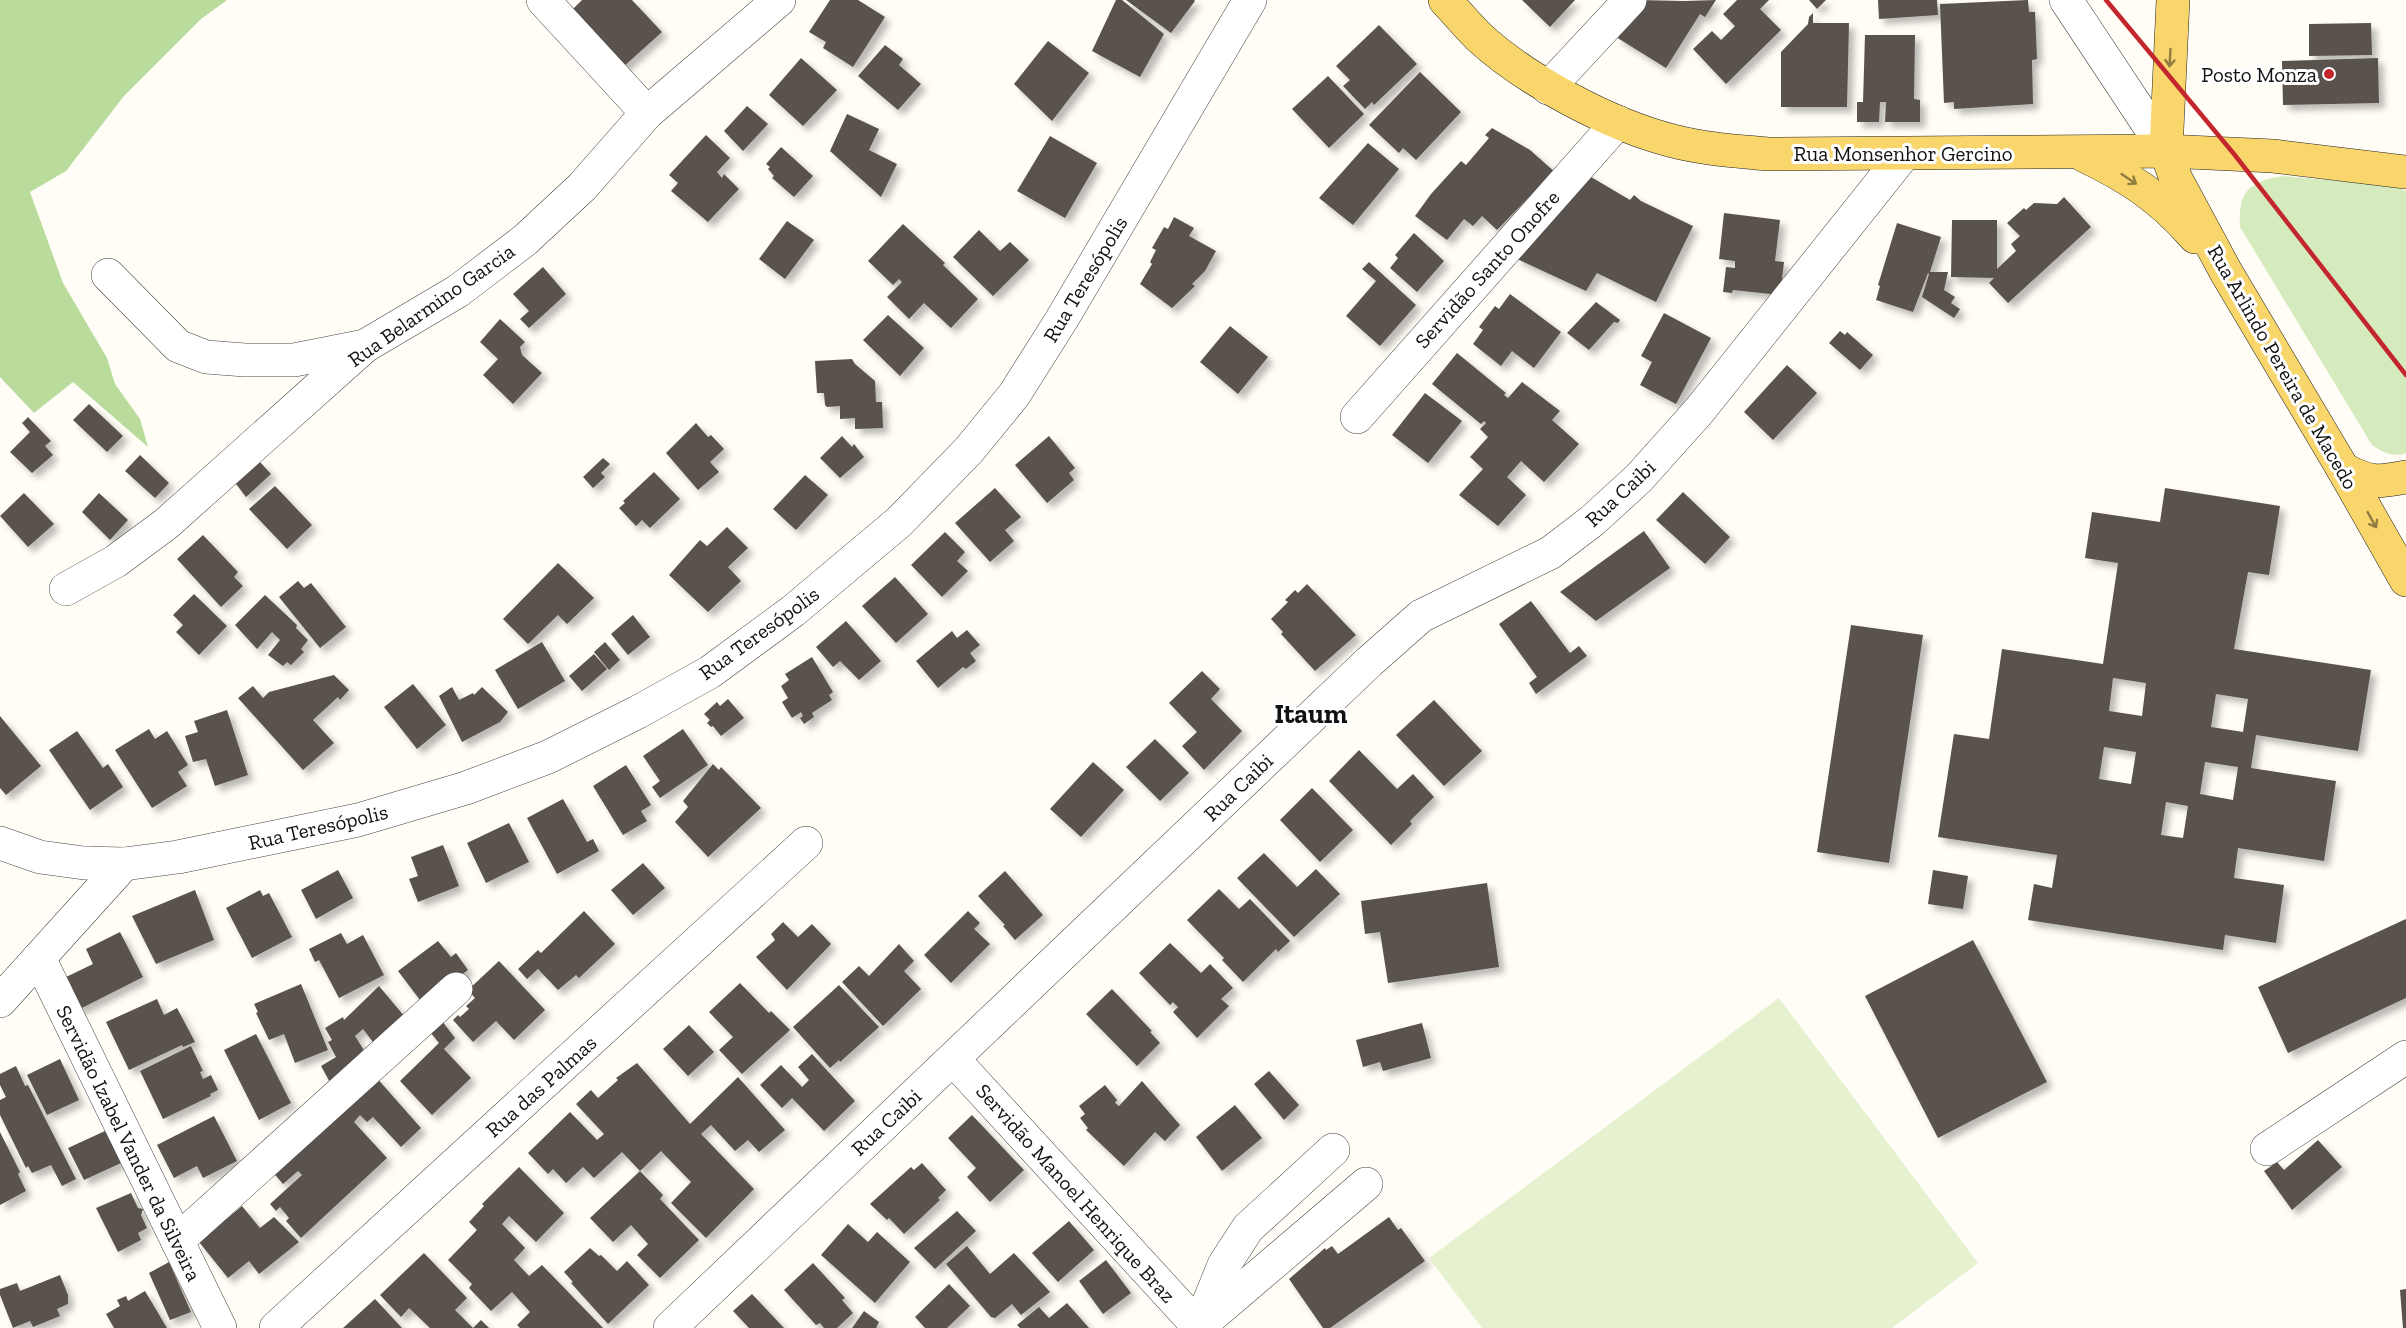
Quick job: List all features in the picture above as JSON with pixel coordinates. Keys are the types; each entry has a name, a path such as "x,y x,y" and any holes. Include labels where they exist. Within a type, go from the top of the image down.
{"main road":[{"name":"Rua Monsenhor Gercino","path":"1445,0 1480,38 1548,88 1618,122 1671,141 1719,150 1768,154 2166,151 2273,156 2406,172"},
{"path":"2166,151 2173,0"},
{"name":"Rua Arlindo Pereira de Macedo","path":"2166,151 2176,179 2226,272 2406,580"},
{"path":"2077,152 2123,175 2157,199 2183,223 2226,272"},
{"path":"2343,469 2365,480 2383,482 2406,477"}],"street":[{"path":"543,0 647,113"},
{"name":"Rua Belarmino Garcia","path":"66,589 116,561 166,524 365,346 458,291 525,240 582,187 647,113 779,0"},
{"name":"Rua Teresópolis","path":"0,843 40,857 84,863 123,864 178,856 357,820 466,788 548,756 638,712 710,672 794,610 899,522 969,450 1014,395 1062,319 1250,0"},
{"path":"1548,88 1630,0"},
{"path":"2066,0 2166,151"},
{"name":"Servidão Santo Onofre","path":"1357,417 1618,122"},
{"name":"Rua Caibi","path":"669,1328 1369,662 1421,616 1550,553 1592,521 1639,478 1699,411 1905,154"},
{"path":"108,275 178,346 206,357 294,360 365,346"},
{"name":"Rua das Palmas","path":"276,1328 806,843"},
{"path":"0,1001 123,864"},
{"name":"Servidão Izabel Vander da Silveira","path":"39,958 220,1328"},
{"path":"177,1241 456,989"},
{"path":"2267,1149 2406,1057"},
{"name":"Servidão Manoel Henrique Braz","path":"953,1059 1198,1327"},
{"path":"1198,1327 1224,1265 1248,1228 1333,1150"},
{"path":"1198,1327 1365,1184"}],"green space":[{"path":"0,0 227,0 201,19 124,96 66,171 30,192 63,283 107,358 115,384 140,419 148,447 73,382 34,413 0,377"},
{"path":"2282,176 2394,186 2406,191 2406,453 2392,455 2372,445 2240,227 2243,197 2253,186 2270,178"},
{"path":"1779,998 1978,1263 1892,1328 1482,1328 1429,1258"}],"building":[{"path":"582,0 632,0 662,32 622,68 573,9"},
{"path":"830,0 858,0 885,17 853,67 823,48 826,42 809,32"},
{"path":"1116,0 1122,0 1164,34 1140,77 1092,51"},
{"path":"1126,0 1194,0 1195,1 1171,33"},
{"path":"1522,0 1575,0 1550,27"},
{"path":"1639,0 1716,0 1705,17 1700,14 1666,68 1616,37"},
{"path":"1737,0 1769,0 1760,9 1781,30 1726,84 1693,49 1712,31 1721,40 1735,26 1723,14"},
{"path":"1809,0 1826,0 1817,9"},
{"path":"1878,0 1937,0 1938,15 1879,19"},
{"path":"2028,0 2029,12 2035,12 2037,59 2032,60 2033,104 1954,109 1954,102 1944,103 1940,4"},
{"path":"1813,13 1813,23 1849,23 1847,107 1781,107 1781,52 1808,24 1809,17"},
{"path":"2371,23 2372,55 2309,56 2309,24"},
{"path":"1379,25 1417,64 1374,105 1372,102 1365,109 1343,86 1350,80 1336,66"},
{"path":"1865,35 1915,35 1914,99 1920,100 1920,122 1885,122 1886,102 1880,102 1879,122 1857,122 1857,102 1863,102"},
{"path":"1048,41 1089,73 1052,121 1014,84"},
{"path":"885,45 903,59 899,65 921,84 898,110 858,76"},
{"path":"801,58 837,90 803,126 769,95"},
{"path":"2378,58 2379,103 2283,105 2282,61"},
{"path":"1420,72 1461,112 1416,160 1403,148 1399,153 1369,125"},
{"path":"1328,76 1364,114 1329,148 1292,109"},
{"path":"747,106 768,124 743,151 724,131"},
{"path":"847,114 879,129 869,150 897,164 881,197 830,151"},
{"path":"1492,128 1530,150 1556,173 1533,198 1530,196 1497,230 1482,216 1473,226 1464,219 1447,240 1415,216 1431,194 1461,161 1466,165 1489,138 1485,135"},
{"path":"706,135 730,158 717,172 722,178 724,174 739,189 708,222 671,191 678,183 669,175"},
{"path":"1050,136 1097,163 1065,218 1017,191"},
{"path":"1368,143 1399,169 1353,225 1319,198"},
{"path":"781,147 813,176 794,197 772,178 774,176 766,164"},
{"path":"1586,174 1630,200 1634,195 1641,201 1693,226 1656,302 1597,273 1586,291 1515,258"},
{"path":"2064,197 2091,227 2008,303 1989,283 1994,278 1951,277 1952,220 1997,220 1997,269 2016,251 2011,244 2020,236 2007,223 2024,208 2026,210 2034,203 2057,204"},
{"path":"1724,213 1780,220 1775,261 1784,262 1780,295 1733,290 1732,293 1723,292 1726,267 1735,268 1735,261 1719,259"},
{"path":"1174,217 1194,228 1189,236 1216,251 1205,271 1192,284 1195,286 1172,308 1140,284 1152,264 1150,262 1156,250 1152,248 1164,227 1168,229"},
{"path":"787,221 814,240 785,279 759,259"},
{"path":"1897,223 1941,237 1930,272 1948,272 1944,290 1955,297 1951,303 1960,309 1954,318 1922,297 1928,273 1913,312 1876,300 1880,286 1878,285"},
{"path":"903,224 945,263 943,265 978,299 951,328 924,303 909,319 887,297 902,282 899,279 893,285 868,261"},
{"path":"979,230 1000,251 1010,242 1029,260 993,296 953,257"},
{"path":"1414,233 1444,261 1417,292 1390,268 1398,258 1395,255"},
{"path":"1369,262 1416,305 1380,346 1346,316 1376,281 1362,269"},
{"path":"543,267 566,294 529,328 520,319 529,311 513,294"},
{"path":"1510,294 1561,332 1534,368 1512,351 1501,366 1473,344 1483,330 1479,327 1495,306 1499,309"},
{"path":"1596,302 1620,320 1618,323 1614,322 1589,350 1567,333"},
{"path":"1664,313 1711,338 1676,404 1640,385 1652,362 1641,356"},
{"path":"888,315 924,348 900,376 863,340"},
{"path":"500,319 525,342 520,347 522,355 542,373 513,404 483,375 498,359 480,342"},
{"path":"1230,326 1268,357 1238,394 1200,362"},
{"path":"1840,331 1845,335 1847,332 1873,355 1860,370 1829,343"},
{"path":"1457,353 1506,393 1504,395 1508,398 1522,382 1560,411 1552,420 1579,444 1544,482 1521,461 1507,477 1526,495 1498,526 1459,495 1483,469 1470,457 1488,437 1480,429 1486,423 1484,421 1481,424 1432,384"},
{"path":"852,359 875,381 876,402 882,402 883,428 855,429 855,418 840,419 840,406 827,407 824,393 817,393 815,361"},
{"path":"1787,365 1817,393 1773,440 1744,412"},
{"path":"1425,393 1462,421 1428,463 1392,435"},
{"path":"89,404 123,436 107,452 73,420"},
{"path":"28,417 51,441 45,446 53,455 32,473 10,452 30,432 22,423"},
{"path":"696,423 708,437 711,435 724,449 710,462 719,472 698,490 666,453"},
{"path":"842,436 852,447 854,444 864,457 840,478 820,458"},
{"path":"1049,436 1075,468 1069,473 1074,480 1047,503 1015,465"},
{"path":"140,455 169,483 155,498 125,471"},
{"path":"603,458 610,464 601,473 605,477 593,488 583,477"},
{"path":"260,462 271,474 246,497 236,484"},
{"path":"654,472 680,499 650,528 642,520 636,526 619,508 625,503 623,501"},
{"path":"805,475 828,495 796,530 773,509"},
{"path":"275,486 312,525 287,549 249,509"},
{"path":"995,488 1021,517 1005,530 1014,541 990,562 955,523"},
{"path":"2165,488 2280,506 2269,575 2248,572 2234,649 2371,670 2358,751 2256,735 2251,768 2336,781 2324,861 2238,848 2234,878 2284,885 2276,943 2225,935 2223,950 2028,920 2034,884 2052,888 2057,855 1938,837 1954,734 1989,739 2002,649 2103,664 2118,563 2085,558 2092,512 2160,522","holes":["2113,678 2146,683 2142,716 2109,711","2216,694 2248,699 2243,732 2211,727","2104,747 2136,752 2131,784 2099,779","2205,762 2238,767 2233,800 2200,794","2166,802 2188,806 2183,838 2161,835"]},
{"path":"1683,492 1730,537 1705,564 1656,520"},
{"path":"24,493 54,524 28,547 0,516"},
{"path":"99,493 128,520 110,540 82,512"},
{"path":"727,527 748,548 728,567 741,581 708,612 669,575 700,540 707,546"},
{"path":"1644,531 1670,568 1596,621 1560,592"},
{"path":"945,532 965,552 957,561 968,571 942,597 911,565"},
{"path":"203,535 238,572 234,577 243,586 221,607 177,559"},
{"path":"558,563 594,598 567,624 558,615 528,644 503,619"},
{"path":"895,577 928,614 896,643 862,606"},
{"path":"298,581 304,588 311,583 346,627 320,648 279,597"},
{"path":"1307,584 1356,635 1315,671 1281,634 1283,632 1271,619 1288,602 1285,600 1295,590 1298,593"},
{"path":"194,594 227,626 199,655 176,632 183,625 173,615"},
{"path":"265,595 297,625 296,628 308,640 301,649 304,652 291,665 287,662 283,666 268,655 280,640 272,632 257,649 235,625"},
{"path":"1531,601 1570,653 1579,646 1587,656 1536,694 1529,683 1537,677 1499,624"},
{"path":"633,615 650,637 628,655 611,634"},
{"path":"846,621 881,661 859,680 840,661 833,667 816,647"},
{"path":"1851,625 1923,635 1889,863 1817,852"},
{"path":"967,630 980,645 970,653 976,661 966,669 963,667 938,688 916,661 952,631 957,638"},
{"path":"542,642 565,681 518,709 495,670"},
{"path":"605,642 620,660 609,670 594,652"},
{"path":"594,654 607,669 582,691 569,676"},
{"path":"812,657 833,692 829,695 832,700 812,713 814,717 804,724 800,718 803,716 801,712 792,718 782,702 788,698 781,686 789,680 785,674"},
{"path":"1202,671 1220,689 1211,699 1242,731 1204,770 1182,746 1197,732 1169,703"},
{"path":"334,675 349,690 340,700 338,697 313,720 334,743 303,770 238,698 253,686 263,698 269,692"},
{"path":"413,684 446,725 417,749 384,707"},
{"path":"452,687 459,700 473,693 474,695 482,687 508,712 500,722 462,742 439,696"},
{"path":"728,699 744,718 721,736 713,726 707,723 710,720 704,714 717,702 720,706"},
{"path":"1434,700 1482,751 1444,786 1396,735"},
{"path":"227,710 248,775 215,786 206,759 193,762 185,736 198,732 194,721"},
{"path":"0,716 41,766 6,795 0,788"},
{"path":"149,729 155,739 167,731 188,765 178,772 187,786 152,808 115,750"},
{"path":"683,729 708,765 660,798 652,787 660,781 643,756"},
{"path":"77,731 103,768 108,764 123,787 90,810 49,750"},
{"path":"1155,739 1189,773 1160,801 1126,767"},
{"path":"1359,750 1397,789 1413,774 1434,797 1410,821 1412,824 1391,845 1329,781"},
{"path":"1093,762 1124,790 1081,837 1050,809"},
{"path":"713,764 719,770 721,767 761,808 708,857 675,822 688,807 683,801"},
{"path":"626,765 651,805 641,811 647,821 623,835 593,786"},
{"path":"1312,788 1353,830 1320,862 1280,820"},
{"path":"563,799 587,842 593,839 599,851 557,874 527,818"},
{"path":"509,823 529,862 486,883 467,843"},
{"path":"443,845 459,886 418,902 409,879 418,876 411,857"},
{"path":"1264,853 1297,887 1316,869 1340,894 1294,937 1237,878"},
{"path":"643,863 665,888 633,915 611,890"},
{"path":"338,870 353,898 316,919 301,890"},
{"path":"1933,870 1968,876 1963,909 1928,904"},
{"path":"1005,871 1043,915 1015,940 1003,926 1005,925 978,896"},
{"path":"1487,883 1499,967 1388,983 1380,932 1365,934 1361,901"},
{"path":"1219,889 1239,909 1250,899 1290,941 1278,952 1276,949 1243,982 1222,960 1224,958 1187,920"},
{"path":"195,890 214,940 156,964 132,916"},
{"path":"260,890 263,896 269,893 292,937 252,958 226,908"},
{"path":"584,911 615,944 579,978 576,975 558,990 538,969 527,979 518,969 538,950 541,953"},
{"path":"968,911 980,923 974,929 990,944 951,983 924,955"},
{"path":"2406,919 2406,998 2288,1053 2258,987"},
{"path":"783,922 798,937 812,924 831,944 787,990 756,957 775,940 771,934"},
{"path":"120,932 143,977 78,1010 62,979 93,964 86,949"},
{"path":"341,933 347,944 363,935 384,975 339,998 319,960 315,962 309,949"},
{"path":"1973,940 2047,1082 1938,1138 1865,996"},
{"path":"438,941 451,957 456,953 468,970 423,1004 398,971"},
{"path":"1170,943 1201,973 1210,964 1233,988 1221,999 1229,1006 1197,1038 1173,1012 1178,1007 1173,1002 1170,1005 1139,973"},
{"path":"899,944 914,961 904,971 921,989 883,1026 842,982 859,966 869,976"},
{"path":"499,961 545,1010 514,1040 496,1021 473,1042 453,1020 469,1009 466,1006 475,998 468,990"},
{"path":"740,983 769,1013 771,1011 790,1030 742,1074 719,1050 733,1037 709,1012"},
{"path":"301,984 328,1050 295,1063 284,1034 269,1040 254,1004"},
{"path":"839,985 879,1027 840,1062 839,1060 830,1068 793,1027"},
{"path":"379,986 410,1023 379,1050 363,1029 355,1036 370,1060 332,1086 321,1066 336,1057 328,1042 332,1040 325,1028 343,1017 344,1020"},
{"path":"1112,989 1152,1031 1150,1032 1160,1043 1137,1066 1086,1014"},
{"path":"157,999 164,1015 177,1008 195,1042 183,1047 182,1045 129,1070 106,1022"},
{"path":"439,1017 455,1038 444,1049 471,1078 432,1115 400,1081 439,1043 427,1028"},
{"path":"1422,1023 1431,1058 1383,1071 1380,1062 1363,1067 1356,1040"},
{"path":"689,1025 714,1052 688,1076 663,1049"},
{"path":"256,1034 291,1103 259,1120 224,1050"},
{"path":"191,1046 203,1071 200,1072 203,1079 211,1075 218,1090 210,1094 211,1096 163,1119 140,1071"},
{"path":"812,1054 855,1101 824,1131 792,1098 782,1108 760,1085 781,1065 802,1087 809,1080 798,1067"},
{"path":"60,1059 79,1100 47,1115 27,1075"},
{"path":"637,1063 690,1124 738,1077 785,1130 759,1152 748,1140 735,1151 711,1125 701,1134 754,1189 706,1238 671,1203 691,1182 661,1151 640,1171 622,1152 594,1178 583,1167 566,1183 553,1169 548,1174 528,1153 570,1112 597,1140 604,1134 576,1104 591,1090 598,1098 618,1080 616,1078"},
{"path":"16,1066 76,1179 62,1186 51,1165 32,1173 28,1166 26,1168 0,1115 0,1100 6,1097 0,1085 0,1074"},
{"path":"1269,1071 1299,1105 1284,1120 1254,1084"},
{"path":"375,1076 421,1128 401,1147 373,1117 367,1122 360,1115 354,1122 387,1158 301,1238 286,1221 289,1218 280,1207 276,1211 270,1204 302,1175 298,1171 283,1184 271,1170"},
{"path":"1142,1081 1180,1125 1165,1141 1155,1132 1124,1166 1086,1130 1088,1128 1080,1118 1085,1114 1079,1106 1105,1085 1119,1106"},
{"path":"1235,1105 1262,1138 1222,1171 1196,1137"},
{"path":"972,1115 1024,1170 990,1202 967,1177 976,1168 948,1138"},
{"path":"214,1116 237,1161 203,1178 197,1166 174,1178 157,1145"},
{"path":"105,1131 121,1163 84,1180 68,1148"},
{"path":"0,1132 20,1172 18,1174 26,1191 0,1205"},
{"path":"2318,1140 2342,1167 2292,1210 2264,1171 2277,1162 2284,1170"},
{"path":"922,1163 946,1190 938,1198 940,1200 904,1234 889,1218 887,1220 870,1204 911,1167 914,1170"},
{"path":"519,1167 564,1213 536,1242 509,1216 502,1224 525,1248 514,1260 529,1276 542,1265 603,1328 520,1328 517,1325 530,1312 512,1292 491,1311 469,1288 472,1284 448,1260 477,1230 469,1222 484,1206 482,1204"},
{"path":"640,1171 663,1195 660,1199 699,1240 660,1278 637,1255 648,1244 631,1225 613,1242 590,1218"},
{"path":"131,1193 138,1208 143,1209 141,1215 147,1228 138,1233 141,1240 118,1252 96,1208"},
{"path":"242,1206 260,1228 274,1217 299,1242 259,1274 249,1261 228,1278 199,1242"},
{"path":"957,1211 976,1231 935,1269 914,1248"},
{"path":"1389,1217 1398,1230 1401,1228 1425,1261 1330,1328 1323,1328 1289,1279 1325,1248 1326,1250 1332,1246 1338,1254"},
{"path":"1069,1221 1094,1250 1058,1282 1032,1253"},
{"path":"848,1224 868,1242 877,1232 910,1262 875,1303 821,1255"},
{"path":"967,1246 990,1274 1014,1253 1050,1292 1021,1315 1012,1304 995,1318 991,1317 946,1264"},
{"path":"590,1248 599,1256 601,1255 617,1271 627,1261 649,1285 608,1324 564,1272"},
{"path":"424,1253 467,1298 455,1310 473,1328 430,1328 409,1308 401,1317 380,1295"},
{"path":"1106,1260 1131,1293 1103,1314 1079,1281"},
{"path":"169,1262 191,1312 170,1320 149,1273"},
{"path":"813,1263 845,1298 842,1300 853,1313 837,1328 824,1328 820,1323 816,1325 784,1290"},
{"path":"60,1275 68,1295 68,1304 57,1309 60,1316 33,1327 30,1321 13,1328 0,1295 0,1289 17,1283 20,1291"},
{"path":"949,1284 970,1306 947,1328 925,1328 915,1317"},
{"path":"2406,1289 2406,1328 2403,1328 2400,1290"},
{"path":"145,1291 167,1328 114,1328 106,1314 120,1306 117,1300 126,1296 128,1301"},
{"path":"752,1294 784,1328 749,1328 733,1311"},
{"path":"375,1299 402,1328 343,1328"},
{"path":"1067,1303 1089,1328 1020,1328 1017,1325 1039,1307 1049,1318"},
{"path":"864,1311 879,1322 876,1328 852,1328"},
{"path":"481,1320 489,1328 473,1328"}],"railway":[{"path":"2106,0 2234,154 2406,375"}],"place":[{"name":"Posto Monza","path":"2329,74"}],"district":[{"name":"Itaum","path":"1311,714"}]}
